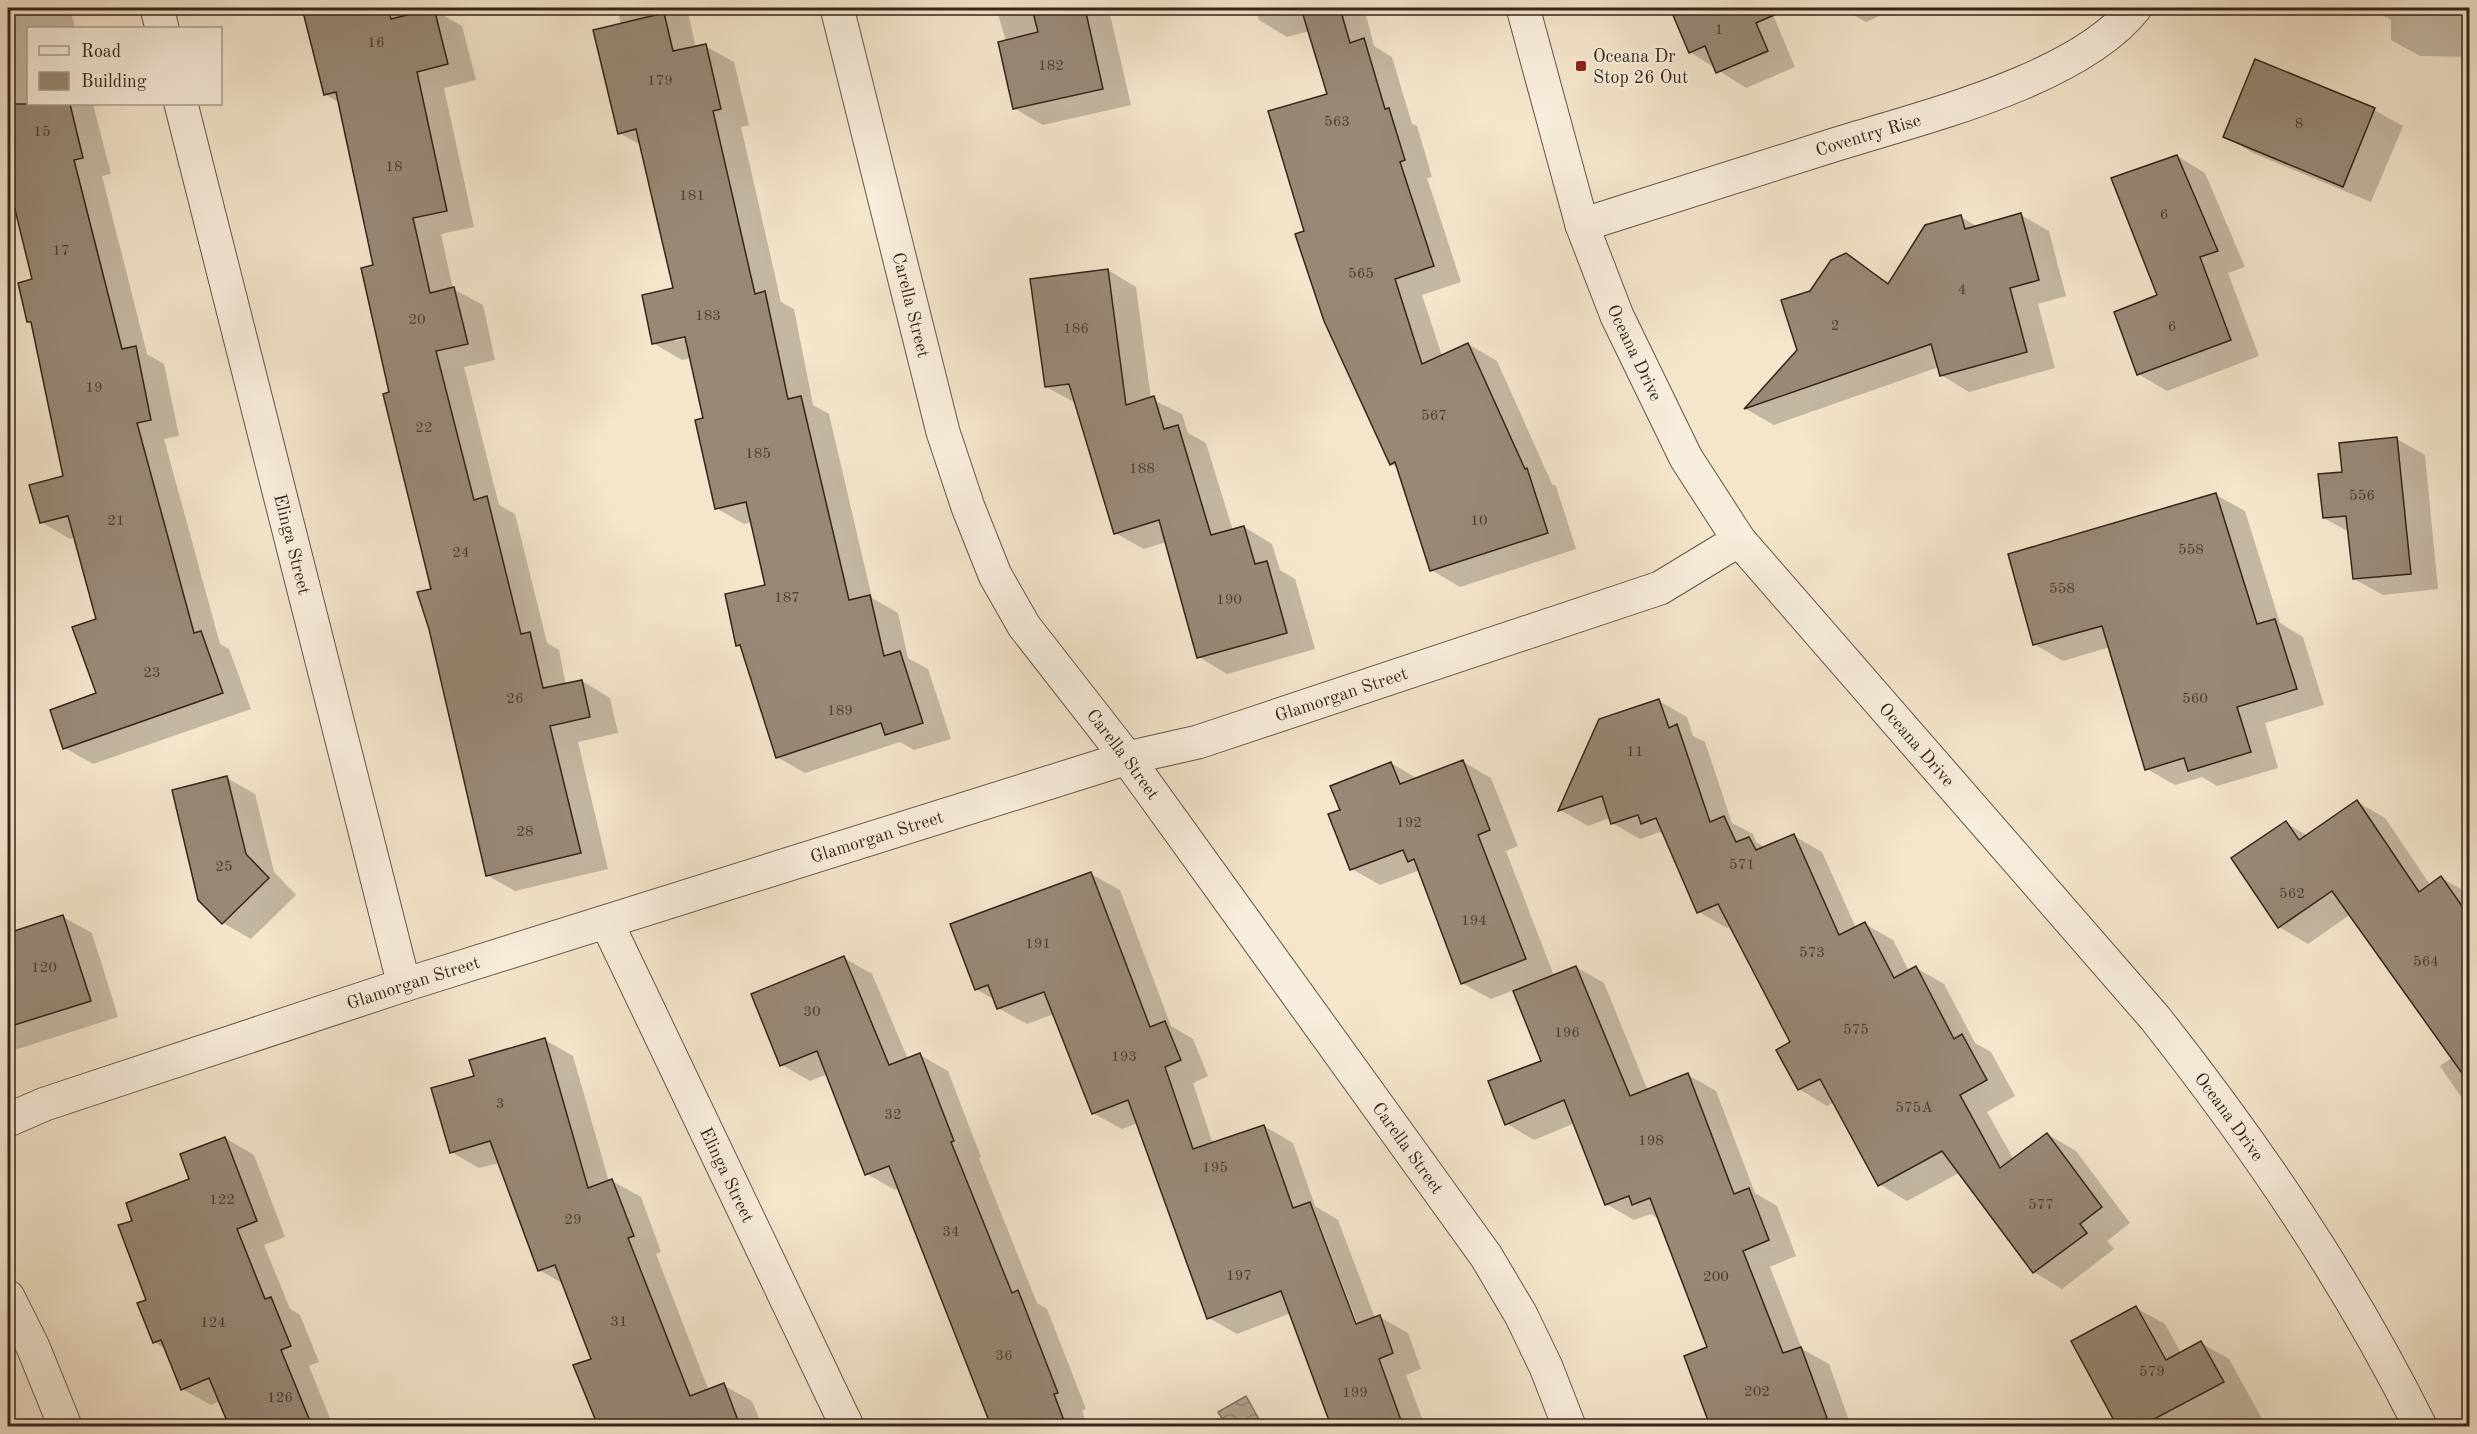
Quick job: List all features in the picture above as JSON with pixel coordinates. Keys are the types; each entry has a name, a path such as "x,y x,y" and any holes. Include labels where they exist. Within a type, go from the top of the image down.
{"street":[{"path":"157,8 162,27"},
{"name":"Carella Street","path":"837,8 943,432 968,507 995,575 1024,626 1127,758 1486,1256 1521,1315 1546,1367 1569,1426"},
{"name":"Oceana Drive","path":"1523,8 1582,225 1617,316 1655,399 1686,458 1739,540 2155,1018 2206,1082 2248,1139 2349,1293 2420,1426"},
{"name":"Coventry Rise","path":"1582,225 1996,94 2072,58 2126,19 2134,8"},
{"name":"Elinga Street","path":"181,105 404,985"},
{"name":"Glamorgan Street","path":"8,1120 45,1104 404,985 1127,758 1198,742 1660,588 1739,540"},
{"name":"Elinga Street","path":"607,923 847,1426"},
{"path":"8,1297 33,1347 65,1426"}],"water":[{"path":"1246,1396 1260,1421 1257,1426 1227,1426 1218,1412"}],"building":[{"path":"302,8 388,8 391,19 434,8 448,64 417,72 447,211 413,218 430,293 454,287 468,344 436,351 474,500 487,496 521,634 530,632 543,688 582,680 590,717 550,726 581,853 486,876 429,629 417,592 431,589 383,394 389,392 361,268 373,265 336,92 324,95"},
{"path":"1032,8 1085,8 1103,89 1013,109 998,42 1038,32"},
{"path":"1301,8 1340,8 1350,43 1364,38 1385,109 1389,108 1405,160 1400,162 1434,266 1395,279 1422,364 1468,343 1525,469 1527,468 1548,533 1430,571 1395,462 1390,465 1324,321 1295,234 1304,231 1268,111 1327,94"},
{"path":"1670,8 1790,8 1756,23 1768,51 1716,73 1705,46 1689,53"},
{"path":"664,13 673,51 706,44 721,109 713,111 755,294 765,291 788,399 801,396 849,600 870,595 884,656 900,651 923,723 885,735 881,723 776,758 740,645 736,646 725,594 765,585 746,502 715,509 695,420 703,418 685,337 652,344 642,295 673,288 636,129 618,134 593,30"},
{"path":"2255,59 2375,108 2343,187 2223,137"},
{"path":"8,104 70,105 83,158 74,160 122,349 136,346 151,420 137,423 194,633 201,631 223,693 63,749 50,710 96,693 72,627 96,619 68,516 40,523 29,485 63,476 31,322 27,322 18,283 32,279 8,181"},
{"path":"2177,155 2218,251 2200,257 2231,340 2137,375 2114,312 2157,295 2111,178"},
{"path":"2021,213 2039,280 2010,288 2027,352 1940,376 1931,344 1744,409 1797,350 1781,300 1810,291 1831,260 1846,253 1888,284 1925,225 1961,215 1965,229"},
{"path":"1108,269 1126,405 1154,396 1164,429 1178,425 1211,535 1244,526 1255,564 1267,561 1287,633 1197,658 1159,520 1114,534 1069,384 1045,387 1030,279"},
{"path":"2397,437 2411,574 2353,579 2346,516 2323,518 2318,474 2342,472 2339,443"},
{"path":"2216,493 2257,624 2275,619 2297,689 2237,707 2251,752 2188,771 2184,758 2145,770 2102,626 2033,645 2008,554"},
{"path":"1659,699 1669,728 1677,724 1710,822 1724,816 1736,842 1749,837 1756,850 1794,834 1839,935 1865,922 1894,978 1916,966 1954,1039 1962,1034 1987,1080 1960,1095 2000,1168 2047,1133 2102,1207 2080,1224 2087,1233 2033,1273 1942,1151 1878,1186 1820,1079 1798,1090 1776,1050 1790,1042 1718,904 1697,913 1656,818 1641,824 1638,815 1611,824 1602,796 1558,811 1599,719"},
{"path":"1463,760 1490,830 1478,835 1526,959 1461,984 1414,859 1408,862 1403,850 1350,870 1328,814 1340,810 1330,786 1391,762 1400,784"},
{"path":"227,776 246,854 269,878 222,924 198,900 172,790"},
{"path":"2357,800 2419,892 2441,876 2469,916 2469,1083 2332,891 2278,928 2231,858 2286,821 2299,840"},
{"path":"1091,872 1150,1027 1165,1021 1181,1060 1165,1067 1193,1149 1264,1125 1293,1208 1310,1202 1356,1324 1380,1315 1393,1353 1379,1359 1403,1426 1331,1426 1281,1291 1207,1319 1128,1100 1092,1114 1044,992 997,1009 988,985 975,990 950,924"},
{"path":"63,915 91,1001 8,1027 8,933"},
{"path":"844,956 889,1065 920,1053 954,1141 951,1142 1012,1293 1018,1290 1058,1393 1054,1394 1066,1426 991,1426 889,1166 865,1175 817,1051 780,1066 751,994"},
{"path":"1576,966 1630,1096 1688,1073 1734,1194 1749,1188 1769,1240 1743,1251 1783,1353 1801,1347 1827,1418 1805,1426 1710,1426 1684,1356 1707,1347 1650,1198 1632,1205 1629,1196 1605,1205 1564,1100 1505,1125 1488,1081 1541,1061 1513,991"},
{"path":"545,1038 588,1188 612,1179 634,1236 628,1238 690,1396 724,1383 740,1426 598,1426 573,1365 591,1359 555,1265 538,1271 490,1141 450,1153 431,1088 474,1076 469,1060"},
{"path":"225,1137 257,1221 237,1229 265,1299 271,1297 291,1346 281,1350 312,1426 229,1426 209,1378 181,1390 161,1340 153,1343 137,1303 146,1300 118,1225 132,1221 126,1203 189,1179 180,1154"},
{"path":"2136,1306 2166,1360 2201,1341 2224,1382 2141,1426 2117,1426 2071,1341"}],"place":[{"name":"Oceana Dr Stop 26 Out","path":"1581,66"}]}
